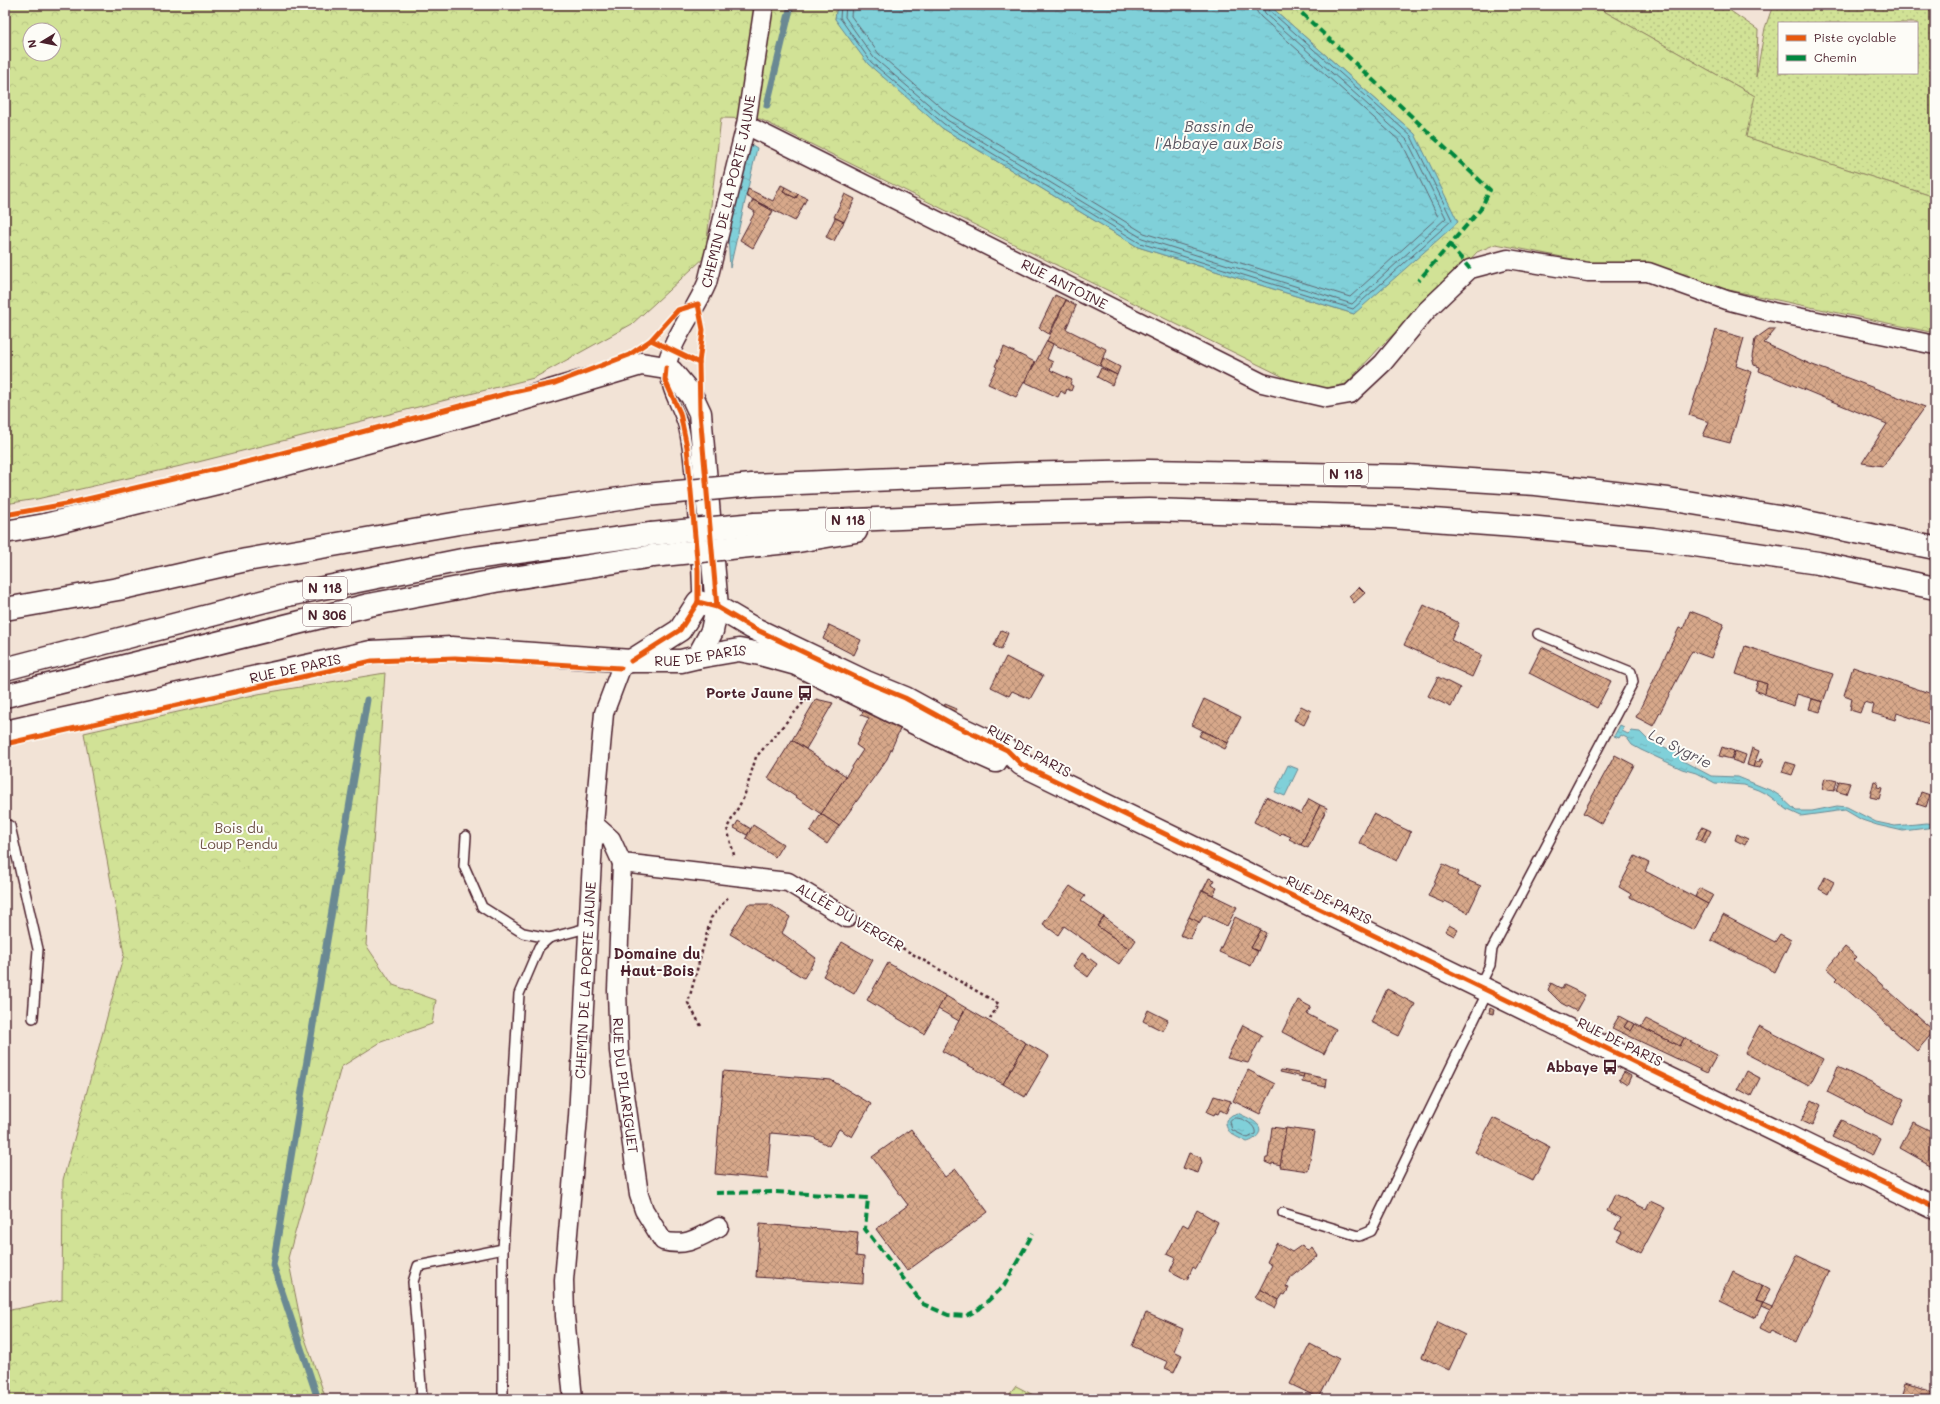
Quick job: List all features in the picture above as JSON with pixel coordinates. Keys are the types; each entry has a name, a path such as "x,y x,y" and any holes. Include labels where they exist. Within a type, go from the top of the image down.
{"main road":[{"path":"5,532 45,525 221,482 513,402 641,364 666,368 677,377 692,396 700,413 707,605 712,631 698,656"},
{"name":"N 118","path":"5,622 118,590 246,560 459,523 646,495 752,485 1016,474 1149,471 1407,476 1536,484 1668,499 1797,520 1935,548"},
{"name":"N 118","path":"5,669 288,595 467,559 651,534 755,524 942,516 1149,510 1392,517 1528,527 1653,540 1818,563 1935,588"},
{"name":"N 306","path":"5,696 369,605 502,580 653,556 798,541 942,516"},
{"path":"5,609 118,590"},
{"name":"CHEMIN DE LA PORTE JAUNE","path":"631,661 680,630 707,605"},
{"name":"RUE DE PARIS","path":"707,605 751,626 863,688"},
{"path":"680,630 688,639 698,656"},
{"name":"RUE DE PARIS","path":"5,732 371,652 452,648 631,661 681,661 698,656 739,650 760,654 796,664 863,688 905,698 954,734 1007,750 1021,764 1935,1208"}],"street":[{"name":"CHEMIN DE LA PORTE JAUNE","path":"666,368 669,353 698,304 707,283 746,125 764,5"},
{"name":"RUE ANTOINE","path":"746,125 1262,384 1327,398 1350,394 1383,363 1427,310 1470,269 1508,259 1588,272 1648,272 1726,300 1773,312 1935,345"},
{"path":"699,389 700,413"},
{"name":"CHEMIN DE LA PORTE JAUNE","path":"573,1399 564,1316 564,1280 578,1117 587,928 594,824 604,713 621,668 631,661"},
{"path":"594,824 611,839 622,863"},
{"name":"ALLÉE DU VERGER","path":"622,863 788,882 848,918"},
{"name":"RUE DU PILARIGUET","path":"622,863 617,990 620,1051 640,1195 644,1210 663,1241 676,1244 692,1241 719,1227"}],"lane":[{"path":"666,368 665,380 680,413 687,447 698,570 707,605"},
{"path":"1283,1213 1359,1236 1371,1231 1483,989 1490,965 1492,949 1632,682 1631,672 1538,634"},
{"path":"5,824 10,826 38,949 33,1018"},
{"path":"466,836 464,866 482,907 523,933 549,938 587,928"},
{"path":"503,1399 503,1249 519,994 539,947 549,938"},
{"path":"422,1399 413,1282 418,1266 503,1249"}],"path":[{"path":"701,1026 688,1003 711,918 734,890 736,864 727,828 744,798 756,757 805,703"}],"green space":[{"path":"5,5 837,5 835,19 942,128 1138,247 1354,314 1415,134 1269,5 1593,5 1755,96 1746,137 1935,197 1935,333 1496,244 1477,252 1447,285 1383,344 1346,384 1312,391 760,119 721,118 705,257 632,324 534,378 198,462 37,499 5,504"},
{"path":"1593,5 1722,5 1758,30 1756,77 1765,28 1773,5 1935,5 1935,197 1745,137 1753,95"},
{"name":"Bois du Loup Pendu","path":"385,673 366,945 393,985 436,1000 432,1024 381,1042 341,1067 288,1258 303,1333 326,1399 5,1399 5,1311 62,1300 63,1180 124,954 84,733 258,694"},
{"path":"1016,1386 1041,1399 1006,1399"}],"water":[{"name":"Bassin de l'Abbaye aux Bois","path":"837,5 1269,5 1415,134 1458,222 1354,314 1138,247 942,128 868,64 835,19"},
{"path":"749,143 757,148 730,268 728,236"},
{"path":"1620,725 1624,727 1622,731 1628,734 1631,731 1640,732 1648,740 1685,756 1683,761 1711,776 1738,777 1772,791 1780,796 1796,811 1812,811 1837,806 1847,807 1876,822 1895,826 1927,823 1935,824 1935,827 1903,831 1862,820 1845,810 1801,816 1788,810 1768,795 1758,790 1744,785 1715,783 1696,773 1682,769 1641,750 1632,745 1627,738 1621,735 1619,738 1614,736"},
{"path":"1288,765 1298,769 1285,796 1275,792"},
{"path":"1238,1113 1253,1121 1260,1128 1260,1131 1254,1139 1247,1142 1229,1132 1226,1125 1226,1120 1232,1115"}],"building":[{"path":"781,185 785,187 783,192 796,198 798,194 807,198 795,221 746,196 748,189 773,201"},
{"path":"785,187 798,194 796,198 783,192"},
{"path":"845,194 855,199 844,222 834,217"},
{"path":"753,200 773,211 753,248 740,240 755,212 749,208"},
{"path":"835,218 844,222 834,241 826,237"},
{"path":"1055,295 1066,300 1049,334 1039,328"},
{"path":"1066,300 1076,306 1066,329 1106,349 1100,366 1047,341"},
{"path":"1769,329 1776,329 1764,343 1810,364 1925,407 1883,466 1862,463 1887,424 1759,371 1760,367 1754,365 1752,357 1755,339"},
{"path":"1716,330 1744,338 1736,366 1752,372 1730,443 1703,436 1709,422 1689,415"},
{"path":"1047,341 1053,344 1047,359 1053,362 1050,370 1072,380 1070,384 1073,386 1071,391 1067,389 1065,394 1061,391 1058,397 1025,382"},
{"path":"1004,347 1035,362 1016,397 988,384 997,367 995,366"},
{"path":"1103,358 1120,367 1117,375 1100,366"},
{"path":"1101,368 1117,375 1112,385 1097,377"},
{"path":"1359,587 1365,593 1354,603 1349,596"},
{"path":"1424,605 1459,623 1451,640 1482,655 1472,677 1404,645"},
{"path":"1690,611 1724,624 1711,658 1692,651 1653,726 1636,717 1679,628 1683,629"},
{"path":"829,625 861,640 854,655 823,639"},
{"path":"1001,630 1008,633 1001,650 994,646"},
{"path":"1745,646 1833,674 1823,702 1797,694 1794,706 1764,694 1767,684 1736,674"},
{"path":"1542,647 1611,681 1597,708 1529,673"},
{"path":"1006,657 1043,676 1030,699 1012,691 1009,696 991,687"},
{"path":"1853,667 1935,695 1935,726 1897,713 1895,720 1872,713 1874,705 1864,702 1860,713 1850,710 1852,698 1844,695"},
{"path":"1438,677 1460,688 1451,707 1428,696"},
{"path":"1758,681 1767,684 1764,694 1755,690"},
{"path":"816,699 833,703 806,749 792,740"},
{"path":"1204,699 1241,717 1228,743 1192,725"},
{"path":"1812,699 1823,702 1820,712 1809,709"},
{"path":"945,704 957,709 955,714 943,708"},
{"path":"1301,706 1311,711 1304,725 1294,720"},
{"path":"864,710 901,727 887,759 839,826 821,814 863,750 856,745 869,718 861,715"},
{"path":"1202,731 1228,743 1225,749 1199,736"},
{"path":"792,740 846,776 821,814 768,778"},
{"path":"1722,747 1734,751 1731,759 1719,756"},
{"path":"1752,748 1759,751 1753,767 1747,765"},
{"path":"1735,751 1746,755 1743,764 1732,760"},
{"path":"1615,755 1634,765 1602,824 1583,813"},
{"path":"1760,759 1763,760 1760,768 1753,767 1755,761 1759,762"},
{"path":"1786,762 1796,765 1792,775 1782,772"},
{"path":"1825,778 1837,781 1834,791 1822,789"},
{"path":"1839,781 1850,783 1846,794 1836,791"},
{"path":"1874,781 1878,782 1877,787 1882,788 1879,799 1870,797"},
{"path":"1921,792 1930,795 1926,807 1917,804"},
{"path":"1266,797 1301,814 1309,799 1320,805 1301,845 1289,839 1291,837 1282,833 1280,835 1254,822"},
{"path":"1320,805 1327,808 1308,848 1301,845"},
{"path":"821,814 839,826 827,844 810,832"},
{"path":"1373,814 1411,832 1397,861 1359,843"},
{"path":"738,821 751,829 747,835 734,828"},
{"path":"753,825 783,844 775,857 746,838"},
{"path":"1702,827 1707,829 1701,841 1696,839"},
{"path":"1707,829 1711,831 1705,843 1701,841"},
{"path":"1737,834 1748,839 1745,845 1735,840"},
{"path":"1635,856 1649,863 1645,871 1708,904 1694,930 1630,897 1631,894 1619,887"},
{"path":"1443,864 1459,872 1457,876 1481,886 1468,913 1445,901 1444,903 1428,896"},
{"path":"1825,877 1834,882 1828,894 1819,889"},
{"path":"1209,878 1215,880 1212,885 1217,888 1213,895 1203,890"},
{"path":"1070,886 1085,896 1081,901 1104,917 1097,926 1130,949 1119,964 1064,926 1058,935 1043,924"},
{"path":"1699,888 1713,895 1708,904 1695,897"},
{"path":"1202,890 1237,907 1227,926 1204,915 1199,923 1189,917"},
{"path":"748,904 769,904 790,917 782,933 816,958 804,978 730,934"},
{"path":"1723,915 1775,942 1780,934 1791,940 1775,972 1711,940"},
{"path":"1104,917 1136,940 1130,949 1097,926"},
{"path":"1189,917 1199,922 1190,939 1180,935"},
{"path":"1235,917 1261,930 1251,948 1258,951 1251,966 1219,952"},
{"path":"1449,925 1458,930 1454,936 1445,931"},
{"path":"1261,930 1266,933 1258,951 1251,948"},
{"path":"842,942 873,960 854,994 823,976"},
{"path":"1845,947 1857,957 1854,960 1934,1031 1917,1051 1836,980 1838,978 1827,968"},
{"path":"1082,953 1097,964 1088,977 1073,966"},
{"path":"888,963 946,996 924,1034 867,1000"},
{"path":"1551,983 1562,989 1564,985 1585,995 1576,1011 1561,1003 1548,990"},
{"path":"1387,989 1415,1004 1399,1036 1371,1022"},
{"path":"946,996 966,1008 959,1021 938,1009"},
{"path":"1298,1000 1311,1007 1307,1014 1336,1029 1324,1054 1282,1032"},
{"path":"966,1008 1026,1043 1003,1084 942,1051"},
{"path":"1490,1008 1494,1010 1493,1014 1489,1013"},
{"path":"1148,1010 1168,1020 1163,1031 1143,1021"},
{"path":"1619,1016 1628,1021 1624,1027 1631,1031 1635,1024 1680,1046 1684,1038 1717,1055 1707,1073 1612,1028"},
{"path":"1646,1019 1684,1038 1680,1046 1641,1027"},
{"path":"1628,1021 1635,1024 1631,1031 1624,1027"},
{"path":"1243,1025 1262,1035 1248,1063 1227,1058"},
{"path":"1759,1026 1823,1059 1809,1086 1745,1053"},
{"path":"1026,1043 1049,1056 1025,1097 1003,1084"},
{"path":"1838,1067 1904,1099 1892,1125 1827,1092"},
{"path":"1248,1070 1275,1084 1260,1114 1233,1101"},
{"path":"1281,1070 1304,1074 1303,1077 1280,1072"},
{"path":"723,1071 831,1080 871,1104 852,1137 839,1129 829,1146 813,1137 771,1133 767,1179 715,1174"},
{"path":"1747,1071 1760,1078 1751,1096 1738,1089"},
{"path":"1624,1072 1631,1076 1627,1085 1619,1080"},
{"path":"1304,1074 1327,1079 1326,1087 1302,1082"},
{"path":"1214,1096 1231,1101 1226,1113 1220,1110 1218,1114 1215,1113 1214,1115 1207,1112"},
{"path":"1812,1100 1821,1105 1812,1126 1801,1121"},
{"path":"1493,1118 1550,1147 1533,1181 1475,1152"},
{"path":"1841,1120 1880,1139 1872,1156 1832,1136"},
{"path":"1913,1122 1935,1133 1935,1171 1931,1169 1932,1166 1900,1148"},
{"path":"1272,1127 1286,1129 1281,1165 1272,1163 1272,1165 1265,1162 1266,1158 1268,1158"},
{"path":"1286,1128 1315,1132 1308,1171 1280,1167"},
{"path":"911,1129 945,1177 956,1169 988,1212 907,1271 876,1229 908,1205 872,1157"},
{"path":"1189,1153 1200,1157 1202,1162 1198,1173 1183,1168"},
{"path":"1615,1194 1646,1209 1650,1201 1665,1208 1641,1253 1617,1240 1622,1232 1615,1229 1621,1218 1607,1211"},
{"path":"1197,1210 1218,1222 1196,1269 1193,1267 1187,1280 1170,1271 1176,1258 1167,1254 1183,1224 1188,1227"},
{"path":"760,1224 858,1232 856,1256 864,1257 863,1284 756,1277"},
{"path":"1276,1243 1292,1252 1302,1245 1307,1251 1312,1247 1318,1256 1291,1278 1286,1287 1289,1288 1285,1295 1283,1294 1279,1300 1260,1289 1272,1265 1267,1262"},
{"path":"1796,1255 1830,1271 1798,1342 1773,1330 1771,1333 1761,1328"},
{"path":"1733,1272 1762,1286 1755,1301 1762,1303 1755,1318 1720,1301"},
{"path":"1762,1286 1769,1290 1762,1303 1755,1301"},
{"path":"1260,1289 1279,1300 1275,1308 1255,1298"},
{"path":"1762,1303 1771,1307 1769,1311 1760,1307"},
{"path":"1146,1313 1183,1329 1174,1351 1182,1355 1174,1372 1165,1368 1168,1362 1132,1346"},
{"path":"1438,1322 1465,1335 1449,1370 1422,1357"},
{"path":"1310,1344 1339,1359 1319,1398 1290,1384"},
{"path":"1907,1383 1935,1392 1935,1399 1902,1399"}],"waterway":[{"path":"767,105 791,5"},
{"path":"318,1399 273,1265 367,700"}],"marked path":[{"path":"1293,5 1490,190 1480,210 1418,281"},
{"path":"1450,245 1470,269"},
{"path":"716,1193 776,1192 868,1198 865,1229 923,1304 948,1315 966,1316 979,1309 1004,1286 1033,1233"}],"cycle path":[{"path":"5,515 66,504 263,458 509,393 555,383 629,355 651,340 678,310 698,304 703,330 699,363 700,413 717,607"},
{"path":"651,340 699,363"},
{"path":"666,368 665,380 680,413 687,447 698,570 698,602"},
{"path":"698,602 717,607 751,627 866,682 905,698 958,727 1007,750 1021,764 1935,1208"},
{"path":"631,661 680,630 698,602"},
{"path":"5,744 372,661 455,658 621,668"}],"place":[{"name":"Porte Jaune","path":"805,693"},
{"name":"Abbaye","path":"1610,1067"}],"district":[{"name":"Domaine du Haut-Bois","path":"657,962"}],"water label":[{"name":"La Sygrie","path":"1680,749"}]}
